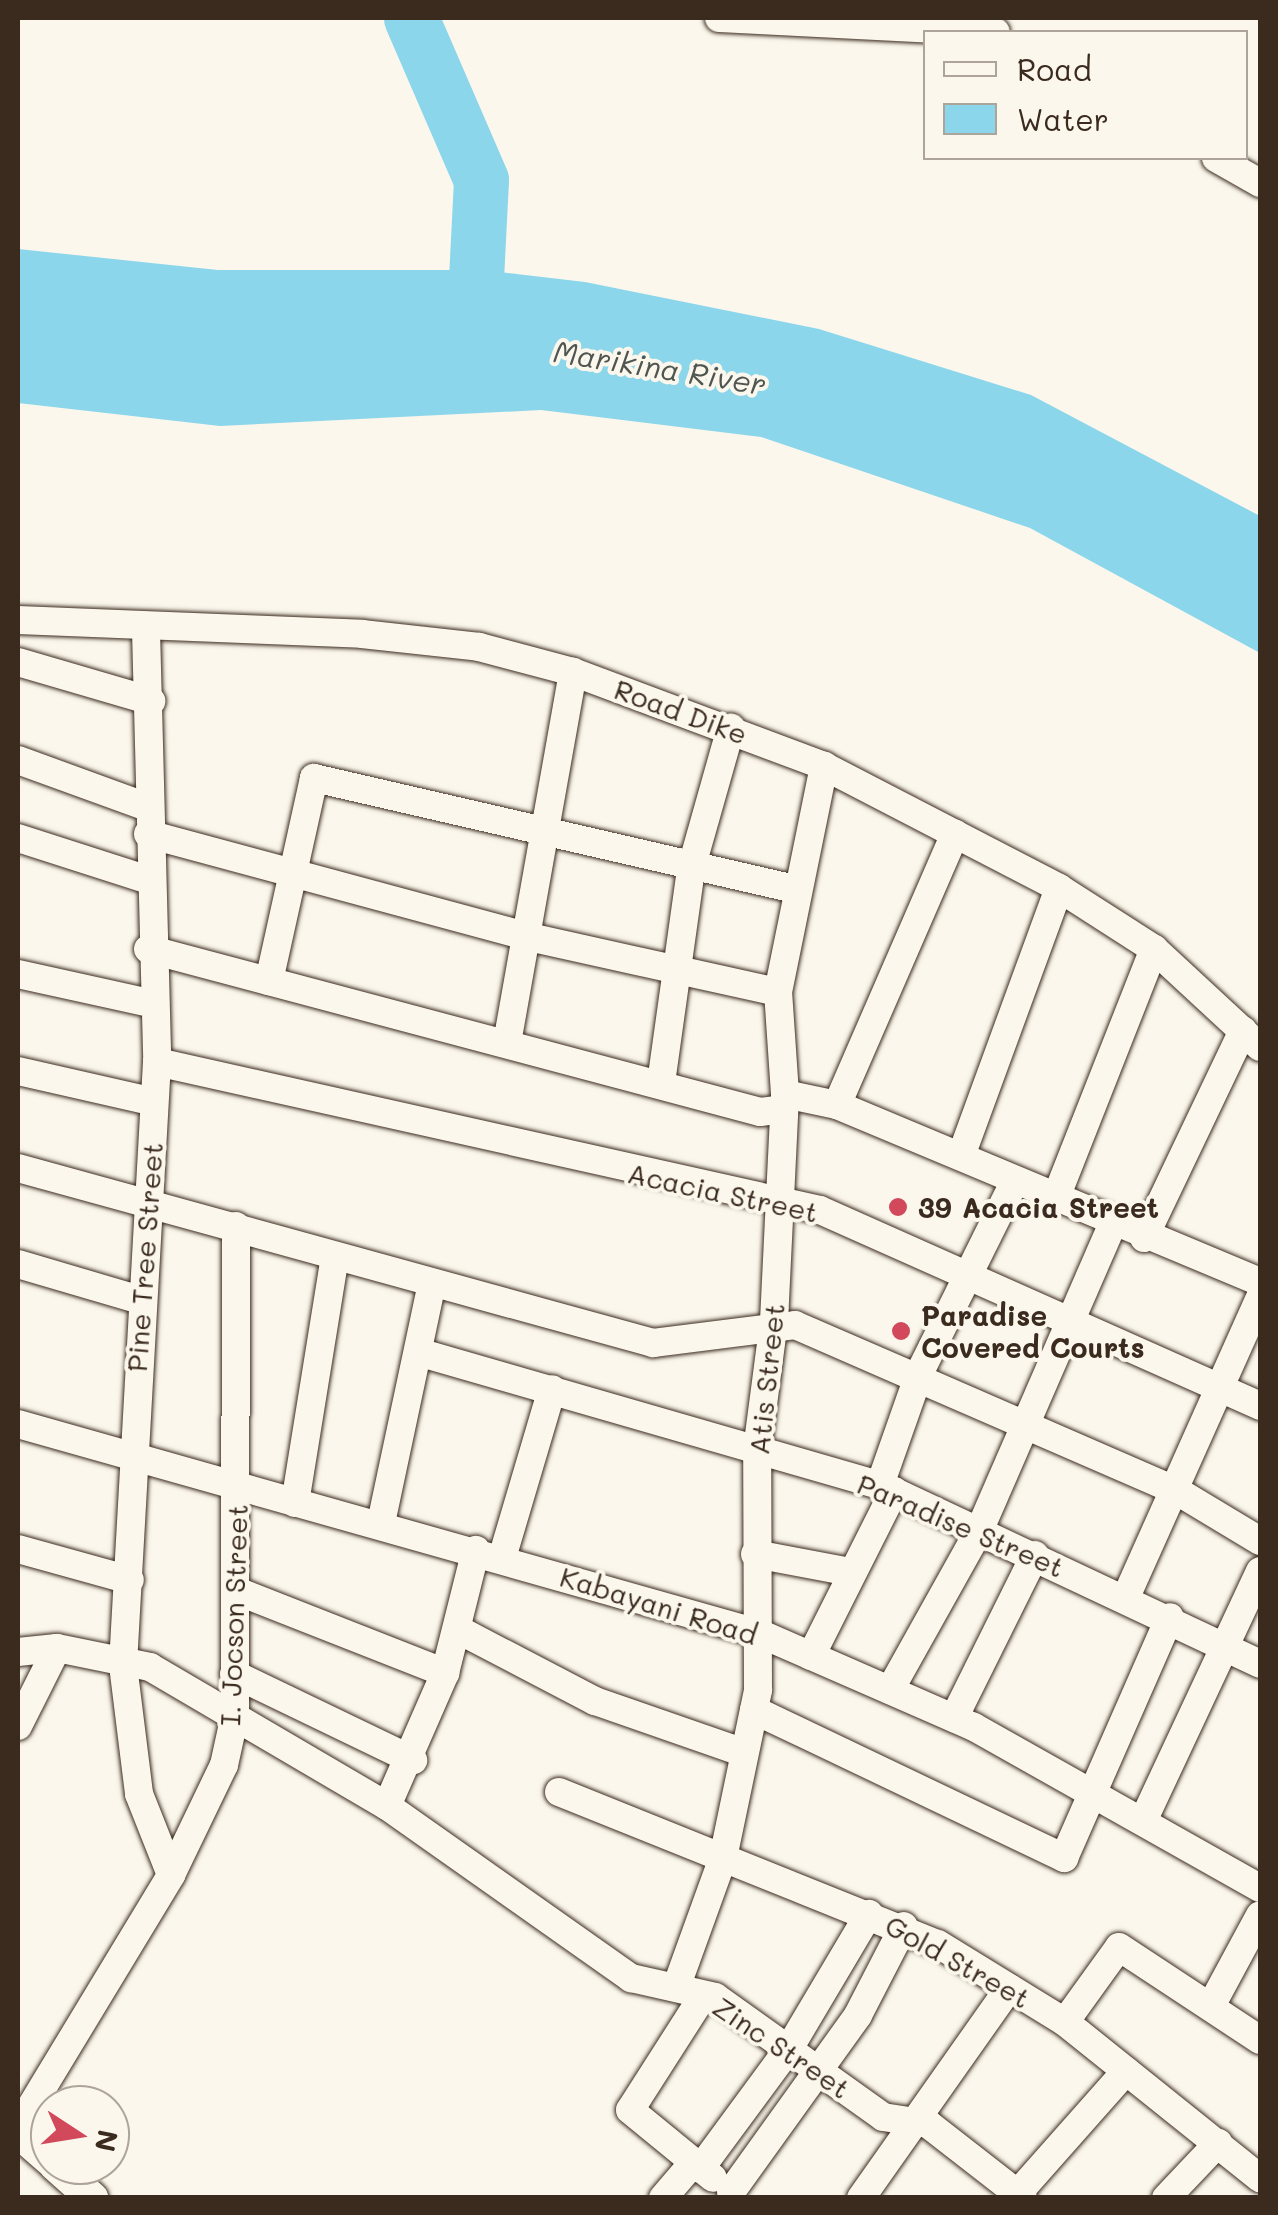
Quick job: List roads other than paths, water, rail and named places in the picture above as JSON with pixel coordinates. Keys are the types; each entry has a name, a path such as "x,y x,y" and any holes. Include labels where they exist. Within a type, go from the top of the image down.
{"street":[{"path":"719,18 992,26"},
{"path":"1220,160 1260,183"},
{"name":"Road Dike","path":"18,620 146,630 362,634 479,647 573,672 824,766 1059,888 1154,949 1252,1038"},
{"name":"Pine Tree Street","path":"146,630 151,701 146,879 157,1062 140,1300 140,1464 123,1665 139,1794 171,1875"},
{"path":"18,662 151,701"},
{"path":"507,1042 545,856 539,823 573,672"},
{"path":"661,1083 691,869 730,728"},
{"path":"18,760 149,821 292,877 529,937 778,992"},
{"name":"Atis Street","path":"676,1985 722,1858 754,1710 761,1634 755,1554 757,1450 774,1321 785,1101 778,992 795,889 824,766"},
{"path":"269,981 314,778 539,823 691,869 795,889"},
{"path":"837,1104 955,833"},
{"path":"18,838 146,879"},
{"path":"961,1156 1059,888"},
{"path":"148,949 760,1112 785,1101 837,1104 1112,1226 1258,1280 1177,1491 1126,1598"},
{"path":"1056,1200 1154,949"},
{"path":"18,974 155,1004"},
{"path":"1144,1238 1252,1038"},
{"name":"Acacia Street","path":"157,1062 777,1208 820,1210 1260,1406"},
{"path":"18,1071 154,1102"},
{"path":"18,1168 147,1199 432,1284 654,1342 752,1333 774,1321 919,1374 1021,1424 1177,1491 1260,1541"},
{"path":"811,1656 887,1488 919,1374 972,1276 1014,1181"},
{"name":"I. Jocson Street","path":"18,2130 205,1814 235,1715 236,1226"},
{"path":"890,1690 980,1529 1021,1424 1112,1226"},
{"path":"294,1503 335,1256"},
{"path":"18,1264 140,1300"},
{"path":"381,1523 432,1284"},
{"name":"Paradise Street","path":"418,1352 887,1488 1170,1617 1260,1664"},
{"path":"387,1806 413,1760 457,1629 552,1390"},
{"name":"Kabayani Road","path":"18,1424 140,1464 381,1523 761,1634 954,1718 1260,1888"},
{"path":"18,1549 130,1580"},
{"path":"755,1554 850,1572"},
{"path":"954,1718 1035,1555"},
{"path":"1143,1821 1221,1644 1260,1571"},
{"path":"237,1591 444,1674"},
{"path":"754,1710 1056,1857 1070,1853 1093,1793 1095,1770 1170,1617"},
{"path":"457,1629 595,1701 744,1752"},
{"path":"18,1652 57,1648"},
{"path":"18,1726 57,1648"},
{"name":"Zinc Street","path":"57,1648 150,1668 235,1715 387,1806 630,1978 676,1985 703,1996 790,2048 883,2117 928,2124 1021,2195"},
{"path":"234,1674 413,1760"},
{"name":"Gold Street","path":"559,1792 904,1926 1065,2022 1260,2178"},
{"path":"663,2198 697,2166 790,2048 870,1914"},
{"path":"1211,2006 1260,1914"},
{"path":"703,1996 630,2110 734,2195 820,2070 904,1926"},
{"path":"1065,2022 1119,1947 1260,2040"},
{"path":"860,2198 910,2120 1009,1988"},
{"path":"1021,2195 1126,2070"},
{"path":"1166,2198 1218,2142"}],"water":[{"name":"Marikina River","path":"18,249 218,270 483,270 585,282 819,329 1031,395 1260,516 1260,653 1030,528 761,437 541,410 220,426 18,403"}],"waterway":[{"path":"411,18 481,180 473,338"}],"place":[{"name":"39 Acacia Street","path":"898,1207"},
{"name":"Paradise Covered Courts","path":"901,1331"}]}
